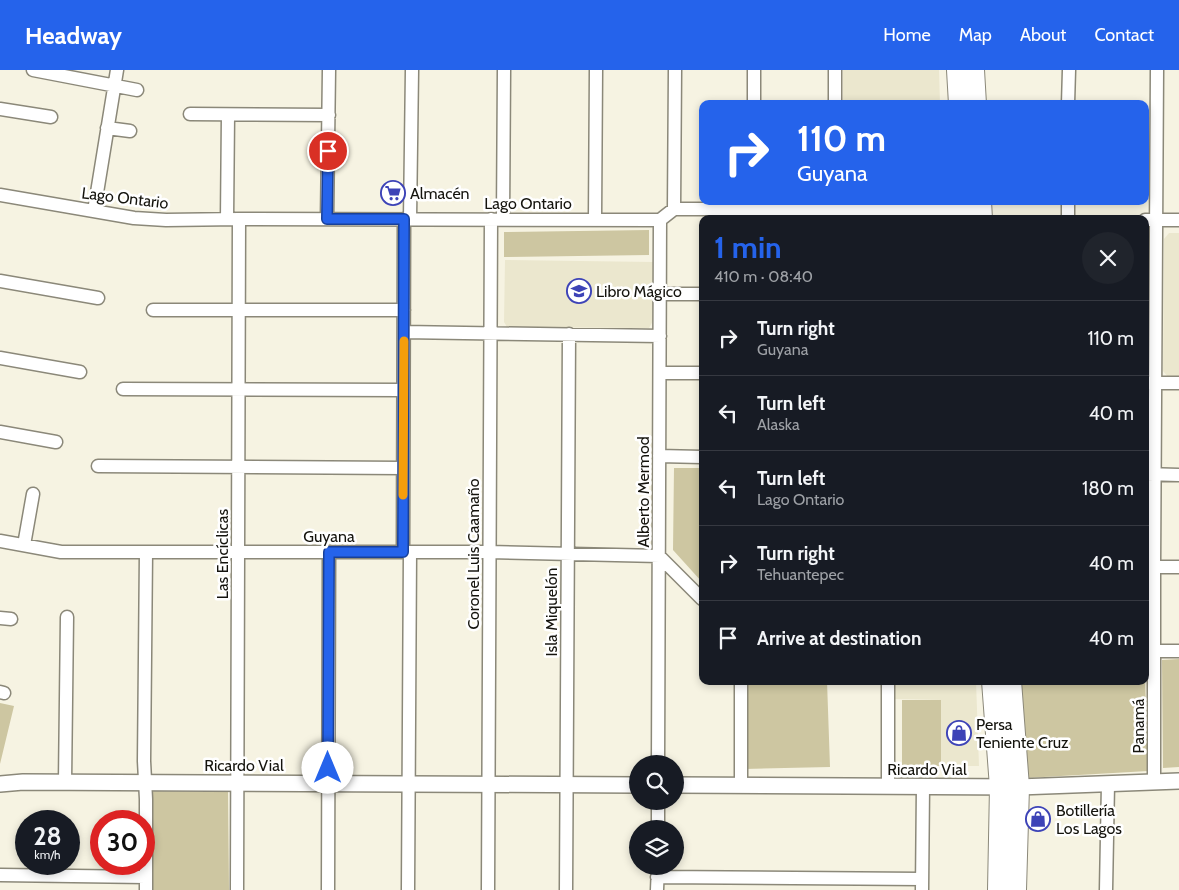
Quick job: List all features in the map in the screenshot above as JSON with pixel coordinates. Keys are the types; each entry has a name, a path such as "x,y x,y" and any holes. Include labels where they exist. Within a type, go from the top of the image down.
{"main road":[{"path":"957,70 958,100"},
{"path":"974,70 976,100"},
{"path":"993,685 1009,787 998,890"},
{"path":"1011,685 1009,787 1016,890"}],"street":[{"path":"33,70 137,90"},
{"path":"94,211 116,70"},
{"path":"327,219 329,70"},
{"path":"408,890 409,784 407,552 404,468 404,310 412,70"},
{"name":"Coronel Luis Caamaño","path":"488,890 490,333 504,70"},
{"path":"596,70 596,219"},
{"path":"674,209 675,70"},
{"path":"754,70 754,100"},
{"path":"835,70 835,100"},
{"path":"1068,100 1069,70"},
{"name":"Panamá","path":"1154,782 1149,567 1150,220 1157,70"},
{"path":"0,109 51,117"},
{"path":"190,114 328,115"},
{"name":"Las Encíclicas","path":"228,115 239,309 237,890"},
{"path":"107,128 130,131"},
{"name":"Lago Ontario","path":"0,195 134,218 158,220 660,220"},
{"path":"660,220 674,209 754,205 835,205 859,214 968,207"},
{"name":"Alberto Mermod","path":"658,755 660,220"},
{"path":"1150,220 1179,220"},
{"path":"0,281 98,298"},
{"path":"660,294 699,294"},
{"path":"153,310 404,310"},
{"path":"404,332 660,336"},
{"name":"Isla Miquelón","path":"566,890 569,334"},
{"path":"0,358 80,372"},
{"path":"660,373 699,373"},
{"path":"1150,383 1179,383"},
{"path":"123,389 404,390"},
{"path":"0,432 56,442"},
{"path":"659,456 699,457"},
{"path":"98,466 404,468"},
{"path":"1150,474 1179,475"},
{"path":"24,545 33,494"},
{"name":"Guyana","path":"0,541 61,552 489,552 659,556"},
{"path":"146,552 144,761 146,890"},
{"path":"328,890 329,552"},
{"path":"659,556 699,596"},
{"path":"1149,567 1179,567"},
{"path":"65,782 67,617"},
{"path":"1150,651 1179,651"},
{"path":"741,685 741,786"},
{"path":"888,685 888,786"},
{"name":"Ricardo Vial","path":"684,785 1009,787 1179,781"},
{"name":"Ricardo Vial","path":"0,784 12,782 145,782 629,785"},
{"path":"1106,890 1108,784"},
{"path":"684,873 922,884 923,786"},
{"path":"0,875 146,877"},
{"path":"657,890 658,875"}],"shaded area":[{"path":"843,70 939,70 940,100 843,100"},
{"path":"842,205 955,205 955,215 865,215 865,213 842,213"},
{"path":"649,230 649,255 504,257 504,232"},
{"path":"1169,233 1179,233 1179,377 1168,377 1163,371 1164,239"},
{"name":"Libro Mágico","path":"505,260 653,262 653,321 649,328 507,327 504,322"},
{"path":"674,468 699,468 699,579 673,550"},
{"path":"1179,659 1179,767 1163,768 1162,660"},
{"path":"744,685 827,685 830,767 744,769"},
{"name":"Persa Teniente Cruz","path":"894,685 976,685 979,766 941,766 941,700 894,699"},
{"path":"1018,685 1145,685 1148,771 1026,778"},
{"path":"902,700 941,700 941,766 902,766"},
{"path":"0,703 14,706 0,764"},
{"path":"150,791 228,792 229,890 150,890 150,875 155,875 155,810 150,810"}],"slow traffic":[{"path":"403,495 404,341"}],"place":[{"name":"Almacén","path":"393,193"},
{"name":"Libro Mágico","path":"579,291"},
{"name":"Persa Teniente Cruz","path":"959,733"},
{"name":"Botillería Los Lagos","path":"1038,819"}],"route":[{"path":"328,151 327,219 404,219 403,552 329,552 328,768"}]}
